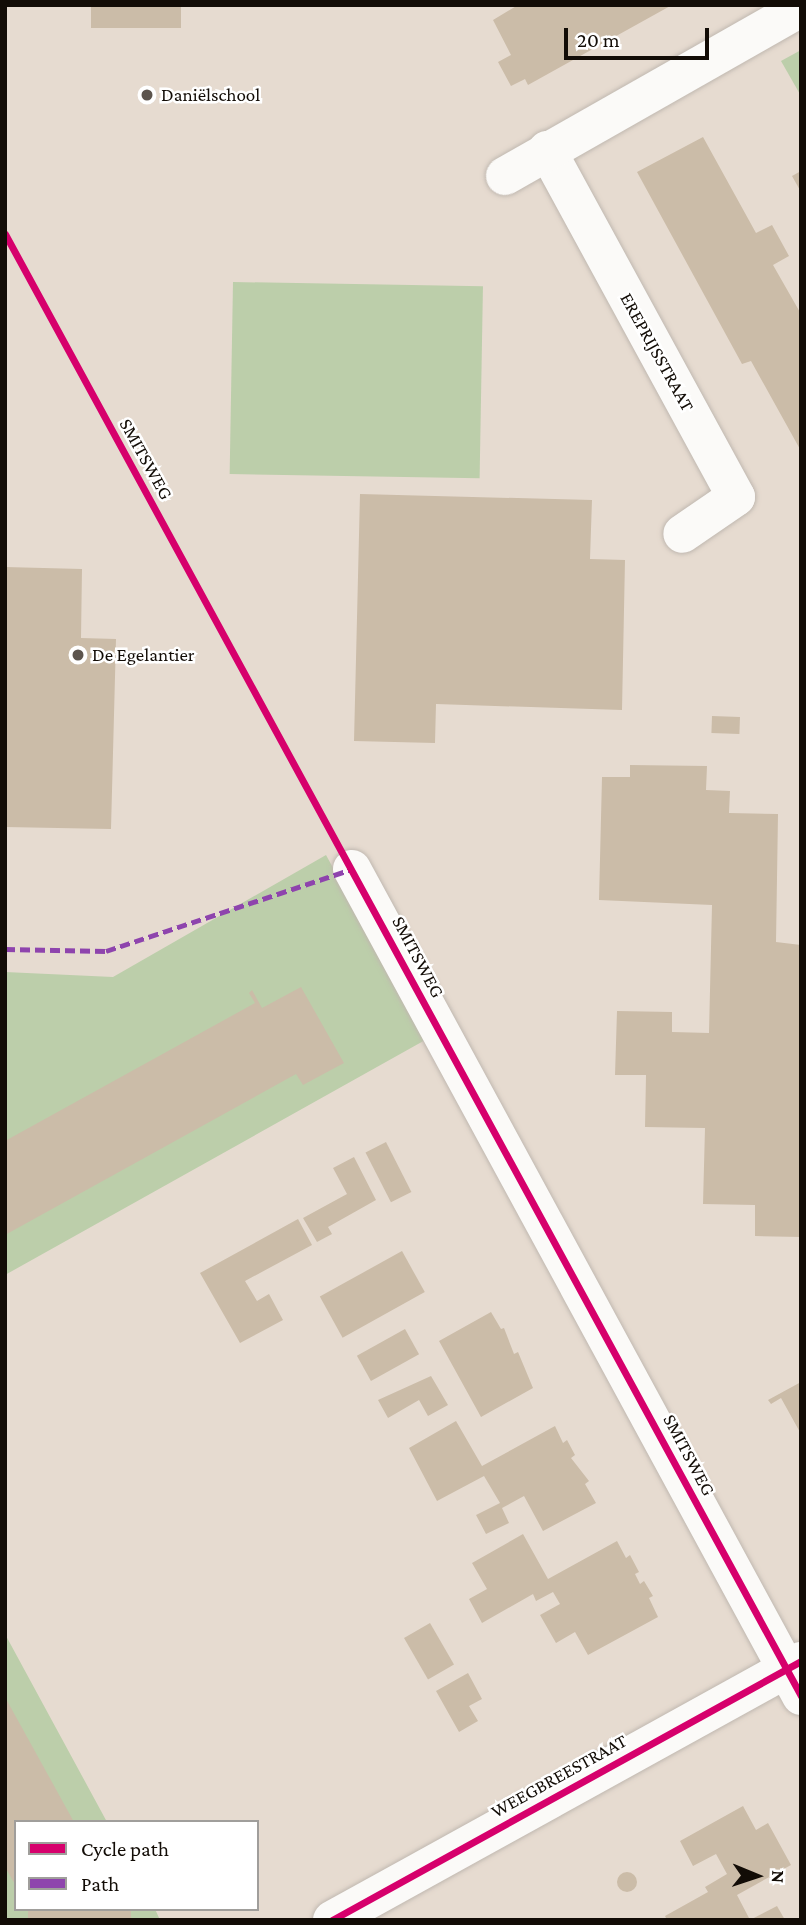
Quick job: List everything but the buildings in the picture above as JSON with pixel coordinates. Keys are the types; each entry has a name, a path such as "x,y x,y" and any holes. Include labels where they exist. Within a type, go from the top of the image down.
{"street":[{"path":"505,176 801,8"},
{"name":"EREPRIJSSTRAAT","path":"547,150 736,496 682,534"},
{"name":"SMITSWEG","path":"352,869 796,1675"},
{"name":"WEEGBREESTRAAT","path":"332,1920 796,1675"}],"green space":[{"path":"801,50 801,96 781,61"},
{"path":"233,282 483,286 480,478 230,474"},
{"path":"326,855 427,1039 5,1275 5,972 113,977"},
{"path":"5,1634 106,1820 14,1820 14,1911 156,1911 160,1920 5,1920"}],"marked path":[{"path":"5,949 106,951 352,869"}],"cycle path":[{"path":"5,234 801,1696"},
{"path":"332,1920 801,1661"}],"place":[{"name":"Daniëlschool","path":"147,95"},
{"name":"De Egelantier","path":"78,655"}]}
